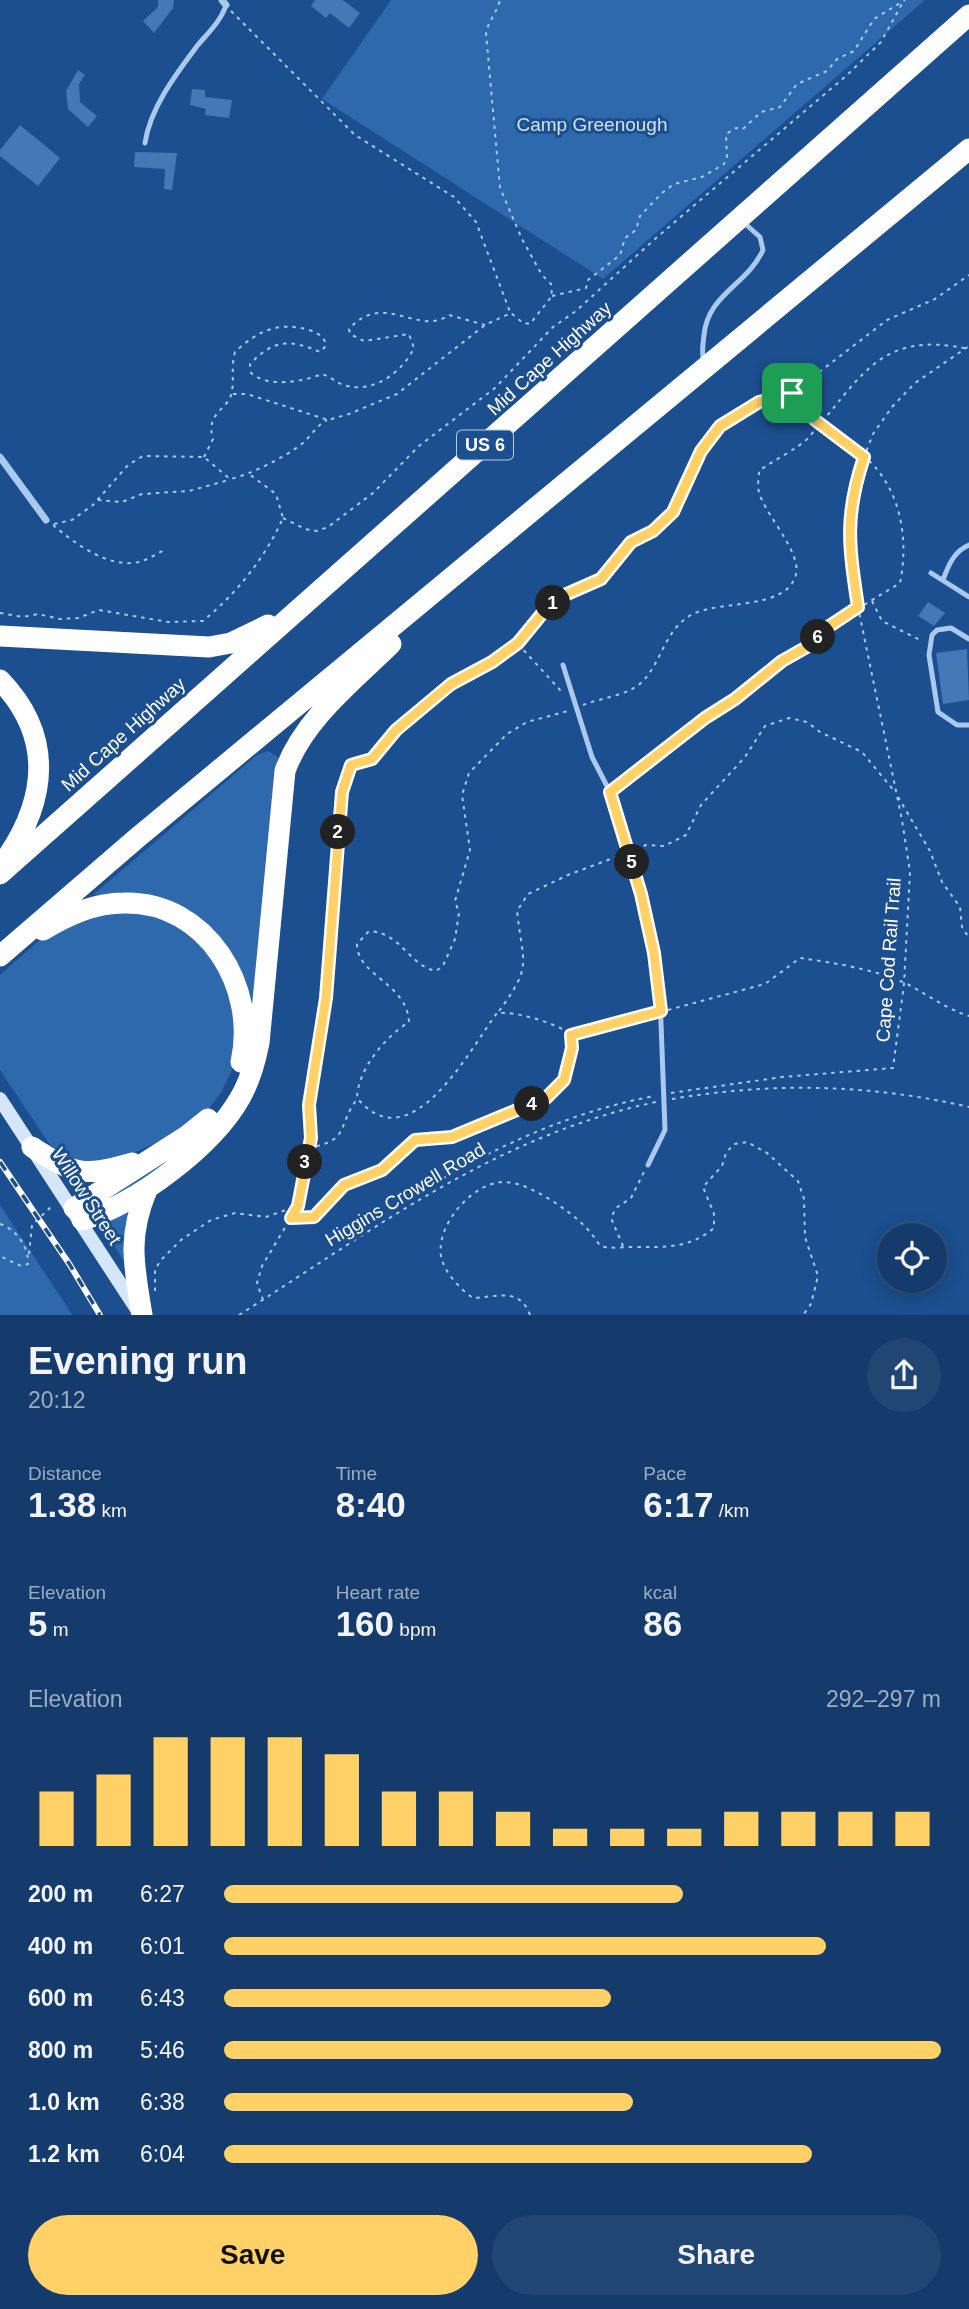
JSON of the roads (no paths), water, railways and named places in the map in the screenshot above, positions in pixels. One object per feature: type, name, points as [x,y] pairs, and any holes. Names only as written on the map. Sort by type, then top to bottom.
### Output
[{"type":"highway","name":"Mid Cape Highway","points":[[0,874],[969,15]]},
{"type":"highway","points":[[2,954],[508,530],[969,149]]},
{"type":"highway","points":[[73,1208],[118,1208],[148,1188],[222,1123],[240,1098],[253,1071],[261,1029],[282,785],[296,746],[313,722],[363,671],[508,530]]},
{"type":"highway","points":[[0,636],[209,647],[242,638],[303,604]]},
{"type":"highway","points":[[0,680],[17,699],[29,723],[37,749],[39,776],[36,802],[27,824],[0,867]]},
{"type":"highway","points":[[2,954],[73,914],[100,905],[126,903],[152,906],[179,917],[202,933],[221,953],[235,979],[243,1006],[245,1034],[241,1064],[230,1091],[206,1121],[73,1208]]},
{"type":"highway","points":[[32,1147],[64,1167],[84,1172],[106,1170],[154,1157]]},
{"type":"highway","points":[[141,1315],[133,1264],[133,1232],[148,1188]]},
{"type":"main road","name":"Willow Street","points":[[0,1099],[141,1315]]},
{"type":"street","points":[[0,457],[49,522]]},
{"type":"lane","points":[[145,143],[153,112],[223,15],[224,3]]},
{"type":"lane","points":[[707,368],[701,353],[708,313],[758,260],[762,250],[760,237],[740,220]]},
{"type":"lane","points":[[943,580],[949,563],[959,551],[969,545]]},
{"type":"lane","points":[[931,573],[969,597]]},
{"type":"lane","points":[[969,639],[951,628],[944,628],[932,635],[929,645],[938,712],[957,725],[969,725]]},
{"type":"lane","points":[[562,665],[592,757],[610,792],[629,853],[654,953],[661,1011],[665,1130],[648,1165]]},
{"type":"railway","points":[[0,1162],[70,1265],[100,1315]]},
{"type":"park label","name":"Camp Greenough","points":[[592,124]]}]
